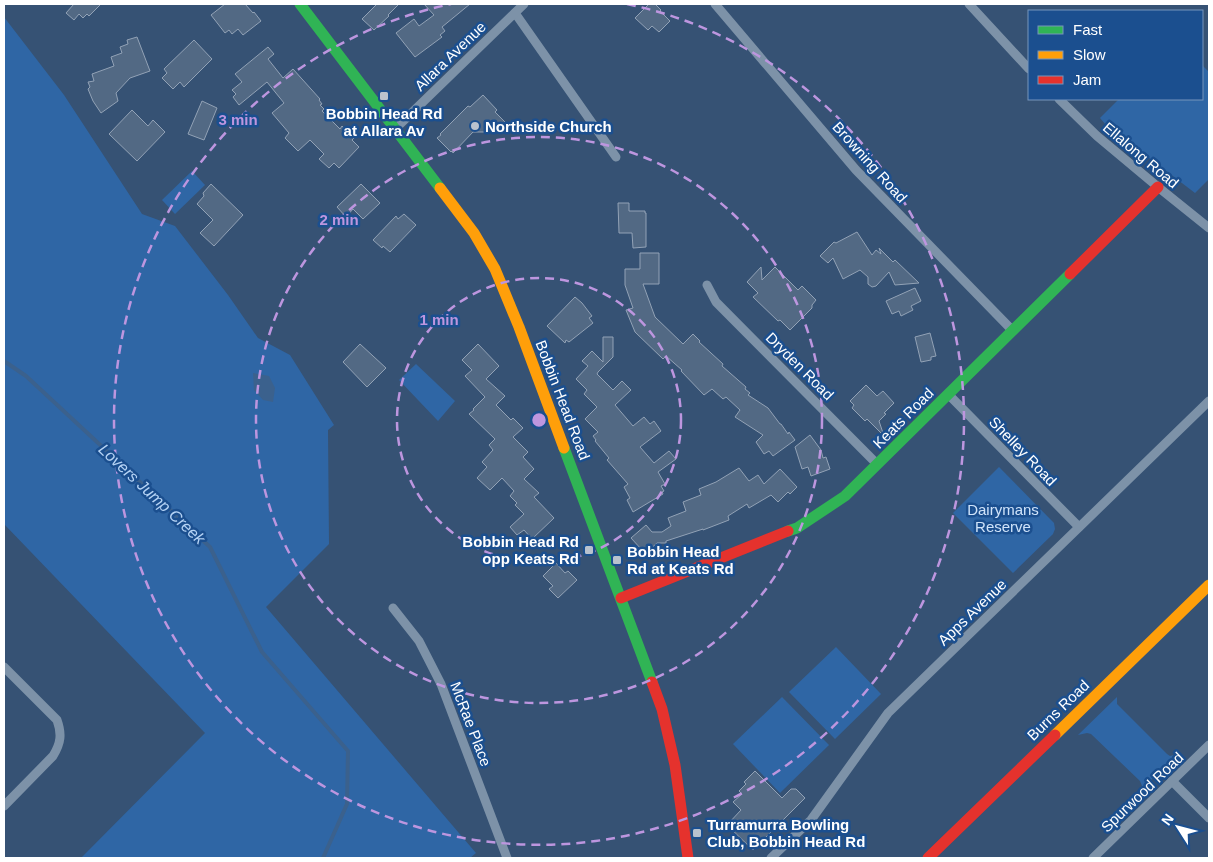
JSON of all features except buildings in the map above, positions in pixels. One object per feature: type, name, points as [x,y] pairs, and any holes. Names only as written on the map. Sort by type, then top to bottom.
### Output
[{"type":"main road","name":"Bobbin Head Road","points":[[300,4],[474,233],[495,269],[543,389],[662,709],[675,765],[688,858]]},
{"type":"main road","name":"Keats Road","points":[[621,598],[798,528],[844,496],[1158,188]]},
{"type":"main road","name":"Burns Road","points":[[928,858],[1209,585]]},
{"type":"street","name":"Allara Avenue","points":[[395,129],[524,4]]},
{"type":"street","name":"Browning Road","points":[[715,4],[856,170],[1013,331]]},
{"type":"street","points":[[969,4],[1028,68]]},
{"type":"street","points":[[515,13],[616,157]]},
{"type":"street","name":"Ellalong Road","points":[[1060,100],[1097,136],[1209,228]]},
{"type":"street","name":"Dryden Road","points":[[707,285],[716,302],[878,464]]},
{"type":"street","name":"Shelley Road","points":[[948,394],[1079,527]]},
{"type":"street","name":"Apps Avenue","points":[[771,858],[811,820],[888,713],[1209,401]]},
{"type":"street","name":"McRae Place","points":[[393,608],[419,641],[441,684],[507,858]]},
{"type":"street","points":[[4,667],[57,720],[61,737],[59,747],[53,756],[4,806]]},
{"type":"street","name":"Spurwood Road","points":[[1094,858],[1209,744]]},
{"type":"street","points":[[1172,781],[1209,818]]},
{"type":"green space","points":[[4,17],[64,95],[142,214],[175,226],[258,338],[290,355],[334,425],[328,430],[329,544],[266,607],[476,853],[470,858],[81,858],[205,733],[4,524]]},
{"type":"green space","points":[[1203,66],[1209,72],[1209,179],[1195,193],[1106,125],[1100,118],[1118,100],[1203,100]]},
{"type":"green space","points":[[192,171],[205,185],[175,214],[162,200]]},
{"type":"green space","points":[[416,364],[455,401],[438,421],[399,380]]},
{"type":"green space","name":"Dairymans Reserve","points":[[999,467],[1054,523],[1055,529],[1053,534],[1013,573],[953,513]]},
{"type":"green space","points":[[836,647],[881,694],[835,739],[789,692]]},
{"type":"green space","points":[[782,697],[829,745],[780,793],[733,744]]},
{"type":"green space","points":[[1117,697],[1117,704],[1167,754],[1170,756],[1174,755],[1142,790],[1140,781],[1091,734],[1078,735]]},
{"type":"shaded area","points":[[253,373],[269,376],[275,388],[273,402],[263,400],[254,390]]},
{"type":"waterway","name":"Lovers Jump Creek","points":[[4,361],[26,376],[210,547],[262,652],[348,751],[347,804],[323,858]]},
{"type":"traffic: fast","points":[[300,4],[440,188]]},
{"type":"traffic: fast","points":[[788,531],[797,528],[845,496],[1070,274]]},
{"type":"traffic: fast","points":[[564,448],[652,682]]},
{"type":"traffic: slow","points":[[440,188],[474,233],[495,269],[519,327],[564,448]]},
{"type":"traffic: slow","points":[[1055,735],[1209,585]]},
{"type":"traffic: jam","points":[[1070,274],[1158,187]]},
{"type":"traffic: jam","points":[[621,598],[788,531]]},
{"type":"traffic: jam","points":[[652,682],[662,709],[675,765],[688,858]]},
{"type":"traffic: jam","points":[[928,858],[1055,735]]},
{"type":"place","name":"Bobbin Head Rd at Allara Av","points":[[384,96]]},
{"type":"place","name":"Northside Church","points":[[475,126]]},
{"type":"place","name":"Bobbin Head Rd opp Keats Rd","points":[[589,550]]},
{"type":"place","name":"Bobbin Head Rd at Keats Rd","points":[[617,560]]},
{"type":"place","name":"Turramurra Bowling Club, Bobbin Head Rd","points":[[697,833]]}]
